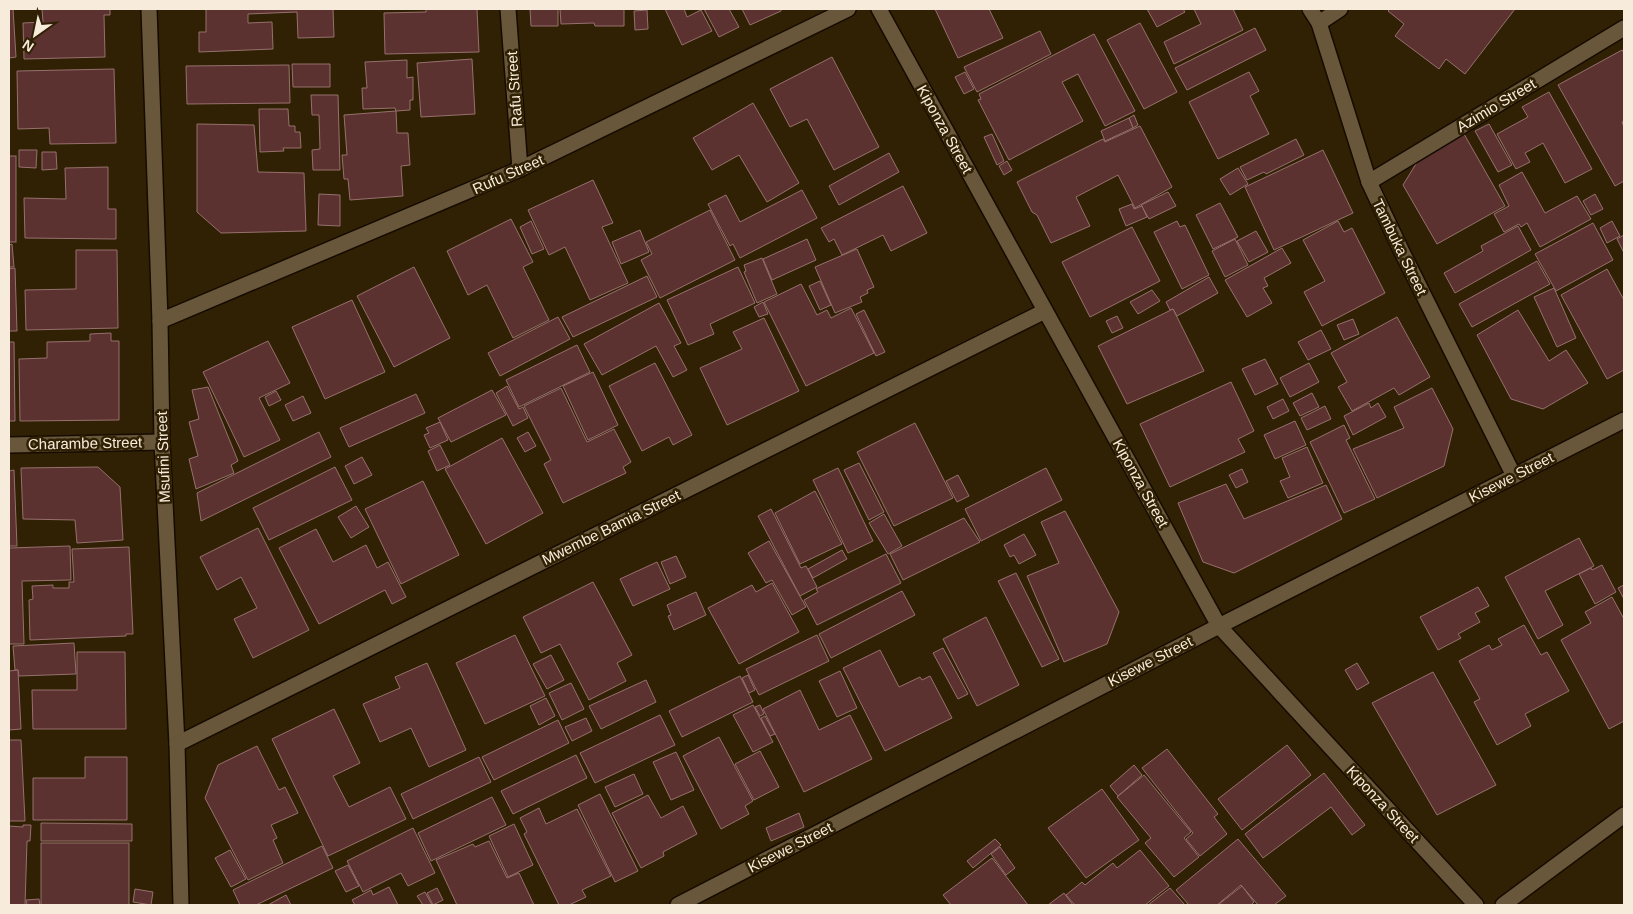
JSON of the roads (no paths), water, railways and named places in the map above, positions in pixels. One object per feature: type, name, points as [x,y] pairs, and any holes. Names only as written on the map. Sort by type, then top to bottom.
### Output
[{"type":"street","name":"Msufini Street","points":[[148,9],[160,321],[162,442],[177,744],[181,905]]},
{"type":"street","name":"Rafu Street","points":[[508,9],[520,169]]},
{"type":"street","name":"Rufu Street","points":[[160,321],[520,169],[848,9]]},
{"type":"street","name":"Kiponza Street","points":[[878,9],[1219,626],[1476,905]]},
{"type":"street","name":"Tambuka Street","points":[[1310,9],[1319,23],[1369,182],[1514,476]]},
{"type":"street","points":[[1319,23],[1340,9]]},
{"type":"street","name":"Azimio Street","points":[[1369,182],[1624,28]]},
{"type":"street","name":"Mwembe Bamia Street","points":[[177,744],[1046,311]]},
{"type":"street","name":"Kisewe Street","points":[[678,905],[1624,420]]},
{"type":"street","name":"Charambe Street","points":[[9,444],[162,442]]},
{"type":"street","points":[[1503,905],[1624,815]]}]
